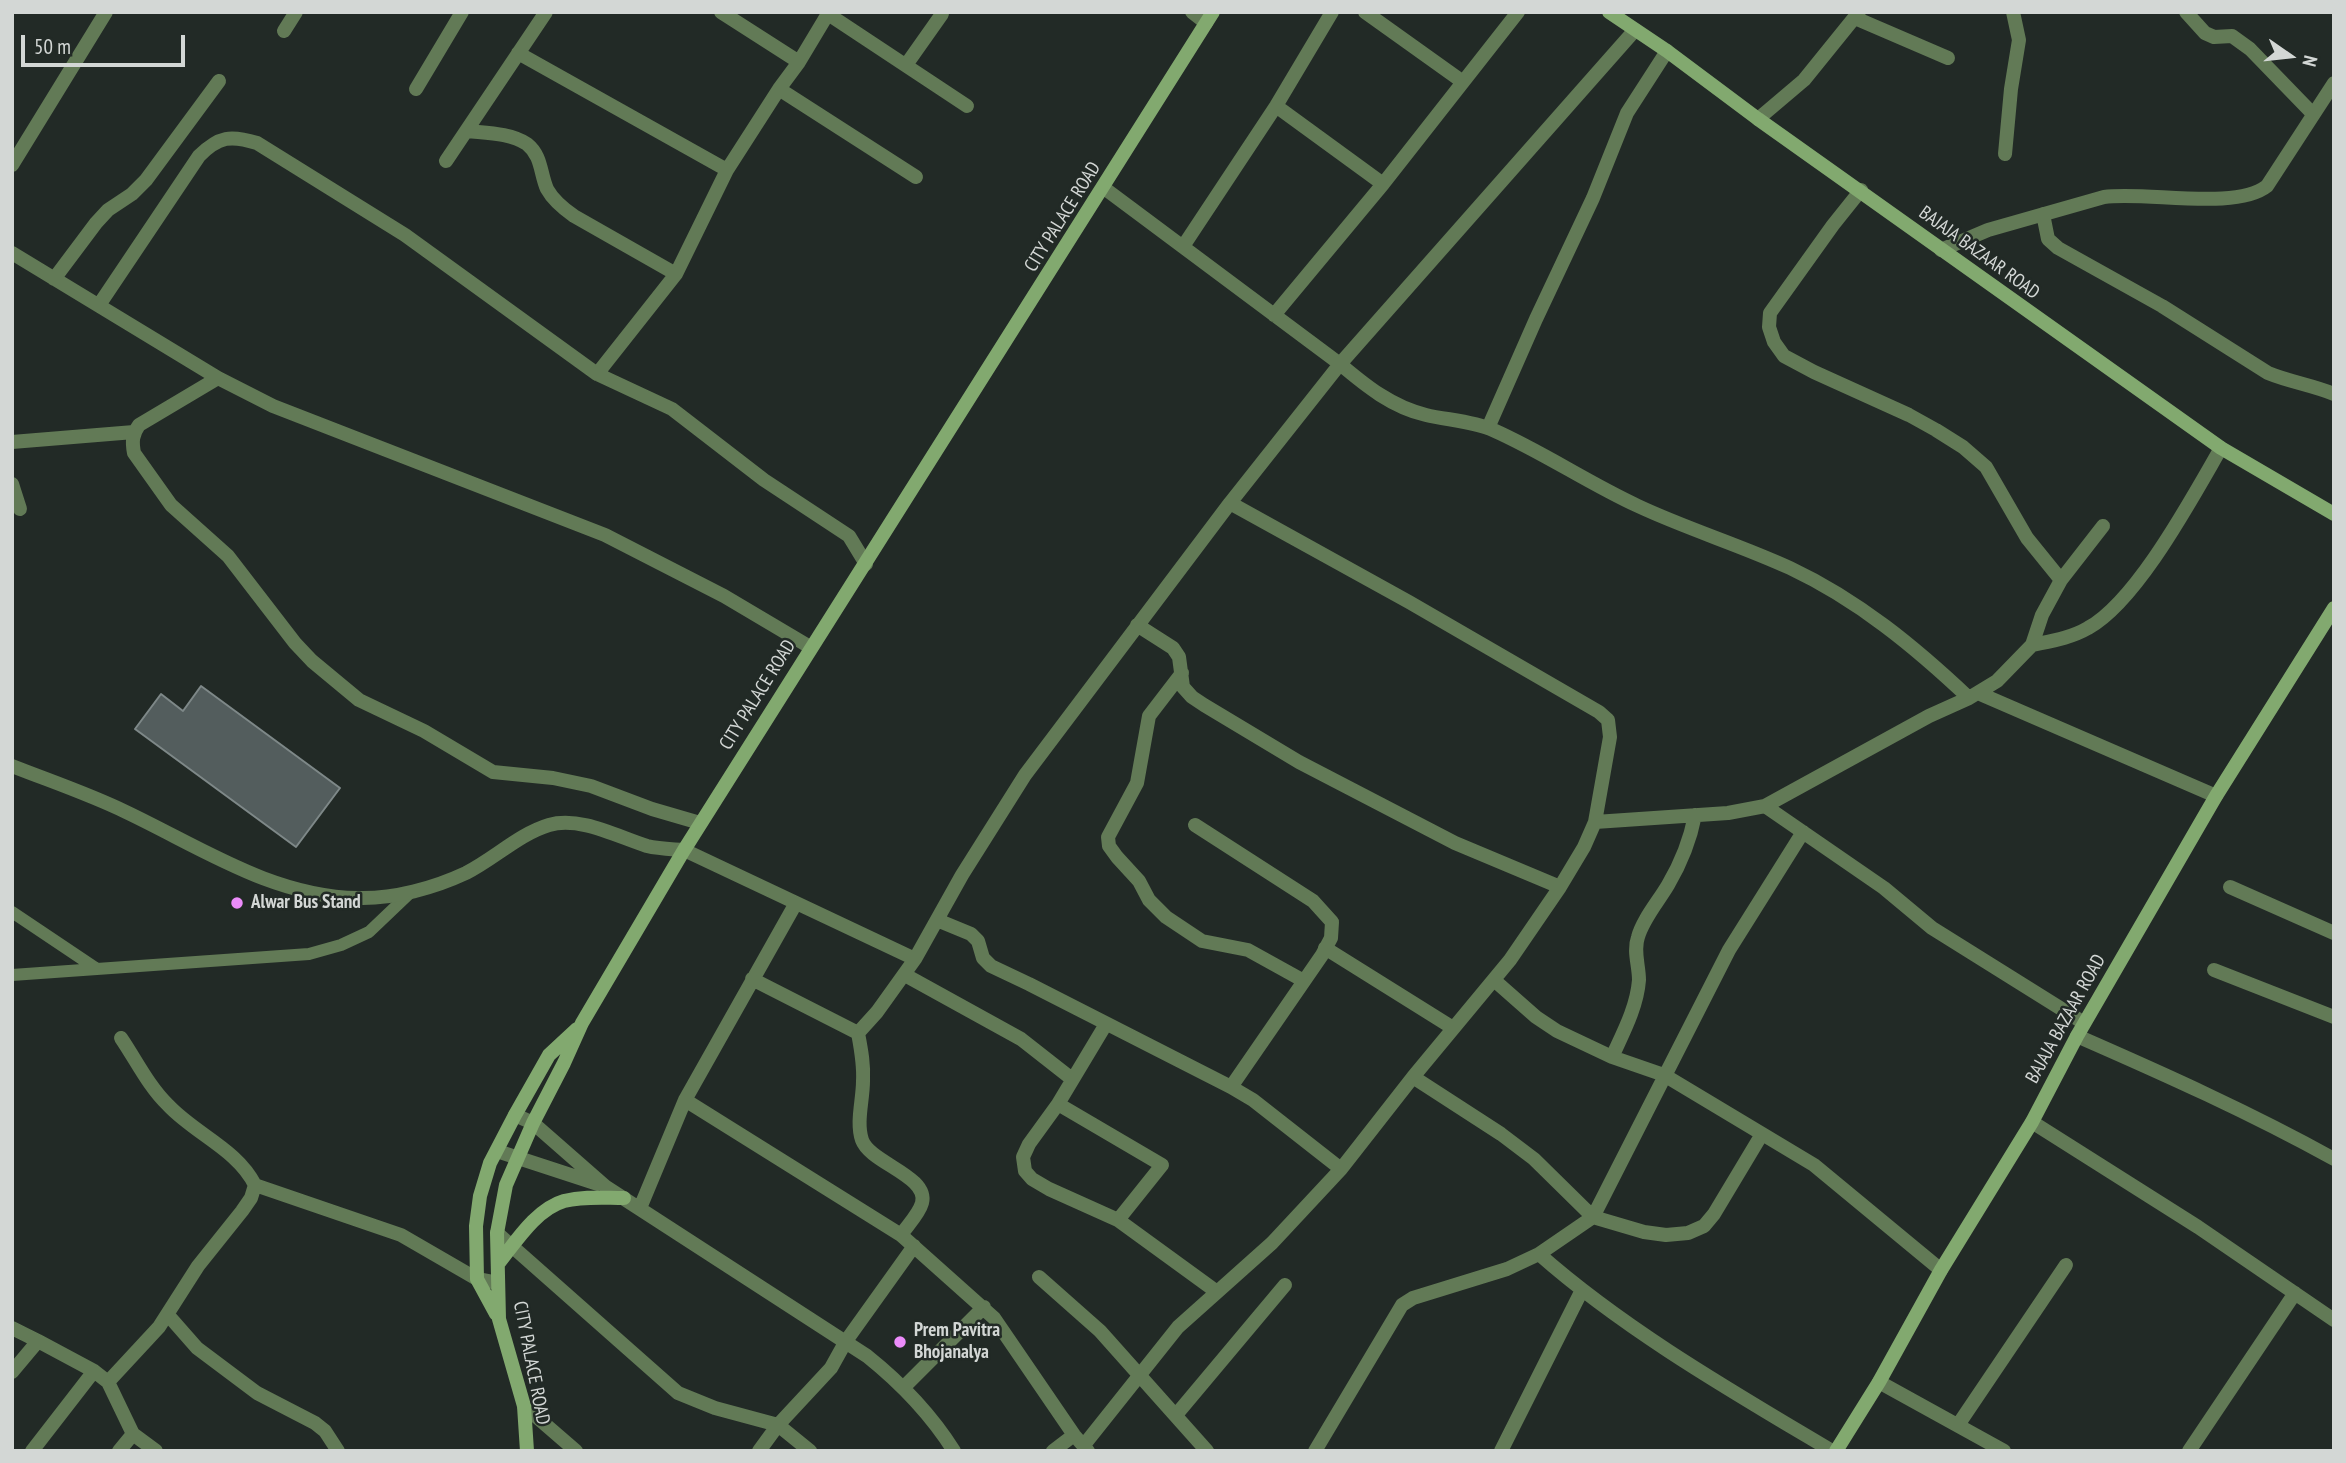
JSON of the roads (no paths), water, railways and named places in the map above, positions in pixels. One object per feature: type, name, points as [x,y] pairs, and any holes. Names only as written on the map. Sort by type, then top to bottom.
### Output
[{"type":"street","points":[[12,164],[106,12]]},
{"type":"street","points":[[284,32],[296,12]]},
{"type":"street","points":[[416,89],[462,12]]},
{"type":"street","points":[[446,161],[546,12]]},
{"type":"street","points":[[721,12],[799,62]]},
{"type":"street","points":[[1192,12],[1210,18]]},
{"type":"street","points":[[1184,245],[1276,106],[1332,12]]},
{"type":"street","points":[[1365,12],[1463,82]]},
{"type":"street","points":[[1274,315],[1383,184],[1518,12]]},
{"type":"street","name":"BAJAJA BAZAAR ROAD","points":[[1609,12],[2221,448],[2334,514]]},
{"type":"street","points":[[2005,154],[2019,40],[2013,12]]},
{"type":"street","points":[[2186,12],[2205,33],[2214,37],[2232,36],[2250,49],[2312,113]]},
{"type":"street","points":[[597,374],[676,274],[727,170],[829,13],[967,106]]},
{"type":"street","points":[[906,65],[941,13],[955,23]]},
{"type":"street","points":[[1758,119],[1804,80],[1857,15],[1948,58]]},
{"type":"street","name":"CITY PALACE ROAD","points":[[527,1451],[524,1406],[499,1319],[497,1233],[506,1185],[533,1123],[582,1023],[684,850],[1210,18]]},
{"type":"street","points":[[901,1235],[922,1204],[922,1191],[916,1183],[863,1143],[859,1128],[863,1062],[858,1033],[905,975],[1025,775],[1230,503],[1340,364],[1635,30]]},
{"type":"street","points":[[1488,428],[1593,198],[1627,113],[1667,51]]},
{"type":"street","points":[[518,53],[727,170]]},
{"type":"street","points":[[54,279],[108,210],[132,194],[146,180],[219,81]]},
{"type":"street","points":[[1941,250],[1988,230],[2089,200],[2120,194],[2203,198],[2258,194],[2267,186],[2334,83]]},
{"type":"street","points":[[779,89],[916,177]]},
{"type":"street","points":[[1276,106],[1383,184]]},
{"type":"street","points":[[468,131],[509,136],[527,145],[540,160],[547,188],[560,206],[676,274]]},
{"type":"street","points":[[99,305],[199,156],[209,146],[224,138],[239,137],[257,143],[394,228],[597,374],[672,408],[764,480],[849,536],[866,564]]},
{"type":"street","points":[[1104,188],[1184,245],[1359,380],[1402,408],[1488,428],[1522,443],[1638,506],[1782,564],[1810,578],[1885,625],[1974,696],[2216,796]]},
{"type":"street","points":[[1861,190],[1770,313],[1769,327],[1774,342],[1784,356],[1909,415],[1963,447],[1986,467],[2027,538],[2061,580]]},
{"type":"street","points":[[2043,214],[2048,239],[2058,248],[2162,306],[2268,373],[2334,394]]},
{"type":"street","points":[[12,253],[218,377],[285,411],[605,535],[724,596],[810,647]]},
{"type":"street","points":[[218,377],[139,425],[134,432],[134,453],[171,505],[228,556],[312,661],[359,700],[424,731],[493,772],[553,778],[591,786],[652,810],[700,824]]},
{"type":"street","points":[[12,442],[134,432]]},
{"type":"street","points":[[2032,645],[2072,636],[2109,615],[2179,520],[2221,448]]},
{"type":"street","points":[[12,484],[20,509]]},
{"type":"street","points":[[1053,1451],[1082,1444],[1178,1326],[1272,1243],[1341,1169],[1494,980],[1560,887],[1584,848],[1595,822],[1611,737],[1608,720],[1599,712],[1450,625],[1230,503]]},
{"type":"street","points":[[1595,822],[1749,811],[1765,806],[1906,728],[1974,696],[1997,681],[2032,645],[2042,615],[2061,580],[2103,526]]},
{"type":"street","name":"BAJAJA BAZAAR ROAD","points":[[1834,1451],[1879,1382],[1941,1270],[2032,1122],[2081,1029],[2216,796],[2334,608]]},
{"type":"street","points":[[1136,625],[1173,648],[1179,657],[1183,687],[1192,697],[1255,737],[1455,844],[1560,887]]},
{"type":"street","points":[[1182,673],[1149,716],[1137,783],[1108,837],[1109,846],[1139,881],[1149,900],[1166,917],[1202,941],[1248,950],[1304,981]]},
{"type":"street","points":[[12,766],[124,811],[278,885],[310,892],[359,898],[411,892],[466,873],[533,832],[563,823],[649,846],[684,850],[915,959]]},
{"type":"street","points":[[1765,806],[1884,888],[1931,928],[2081,1029],[2334,1159]]},
{"type":"street","points":[[1612,1056],[1631,1014],[1639,980],[1637,939],[1686,849],[1695,815]]},
{"type":"street","points":[[1195,825],[1295,889],[1322,910],[1332,922],[1331,938],[1325,948],[1231,1087]]},
{"type":"street","points":[[1315,1451],[1402,1305],[1427,1293],[1489,1276],[1539,1254],[1593,1217],[1729,950],[1803,832]]},
{"type":"street","points":[[2230,887],[2334,933]]},
{"type":"street","points":[[640,1208],[685,1100],[796,903]]},
{"type":"street","points":[[937,920],[971,934],[978,941],[983,958],[991,966],[1253,1100],[1341,1169]]},
{"type":"street","points":[[1325,948],[1453,1028]]},
{"type":"street","points":[[2214,970],[2334,1017]]},
{"type":"street","points":[[905,975],[1021,1039],[1072,1079]]},
{"type":"street","points":[[752,979],[858,1033]]},
{"type":"street","points":[[1494,980],[1536,1017],[1557,1031],[1664,1076],[1814,1165],[1941,1270]]},
{"type":"street","points":[[499,1319],[477,1279],[476,1226],[480,1196],[490,1163],[550,1055],[582,1023]]},
{"type":"street","points":[[1106,1024],[1058,1104],[1030,1144],[1023,1157],[1025,1171],[1032,1179],[1049,1189],[1118,1220],[1217,1292]]},
{"type":"street","points":[[108,1382],[168,1315],[198,1266],[251,1198],[255,1185],[248,1170],[234,1157],[165,1103],[121,1038]]},
{"type":"street","points":[[1413,1077],[1490,1126],[1534,1158],[1593,1217],[1635,1230],[1666,1234],[1688,1233],[1704,1226],[1762,1134]]},
{"type":"street","points":[[685,1100],[901,1235],[914,1246],[994,1318],[1082,1444]]},
{"type":"street","points":[[1058,1104],[1162,1165],[1118,1220]]},
{"type":"street","points":[[515,1115],[533,1123],[606,1187],[846,1341],[904,1387],[926,1410],[954,1451]]},
{"type":"street","points":[[2032,1122],[2198,1227],[2334,1320]]},
{"type":"street","points":[[497,1151],[606,1187]]},
{"type":"street","points":[[255,1185],[401,1235],[477,1279],[498,1283]]},
{"type":"street","points":[[498,1264],[541,1215],[561,1202],[584,1198],[624,1198]]},
{"type":"street","points":[[497,1233],[678,1393],[715,1408],[778,1424],[810,1451]]},
{"type":"street","points":[[759,1451],[778,1424],[831,1368],[846,1341],[914,1246]]},
{"type":"street","points":[[1539,1254],[1581,1292],[1738,1395],[1834,1451]]},
{"type":"street","points":[[1958,1425],[2066,1265]]},
{"type":"street","points":[[1039,1277],[1100,1331],[1140,1372],[1207,1451]]},
{"type":"street","points":[[1176,1415],[1285,1285]]},
{"type":"street","points":[[1501,1451],[1581,1292]]},
{"type":"street","points":[[2189,1451],[2295,1293]]},
{"type":"street","points":[[904,1387],[984,1307]]},
{"type":"street","points":[[168,1315],[197,1348],[257,1393],[315,1423],[325,1431],[338,1451]]},
{"type":"street","points":[[12,1328],[94,1371],[108,1382],[133,1433],[156,1451]]},
{"type":"street","points":[[12,1372],[38,1341]]},
{"type":"street","points":[[32,1451],[94,1371]]},
{"type":"street","points":[[1879,1382],[2004,1451]]},
{"type":"street","points":[[524,1406],[576,1451]]},
{"type":"street","points":[[119,1451],[133,1433]]},
{"type":"lane","points":[[12,975],[309,954],[341,946],[369,933],[411,892]]},
{"type":"lane","points":[[12,912],[97,969]]},
{"type":"place","name":"Alwar Bus Stand","points":[[237,903]]},
{"type":"place","name":"Prem Pavitra Bhojanalya","points":[[900,1342]]}]
